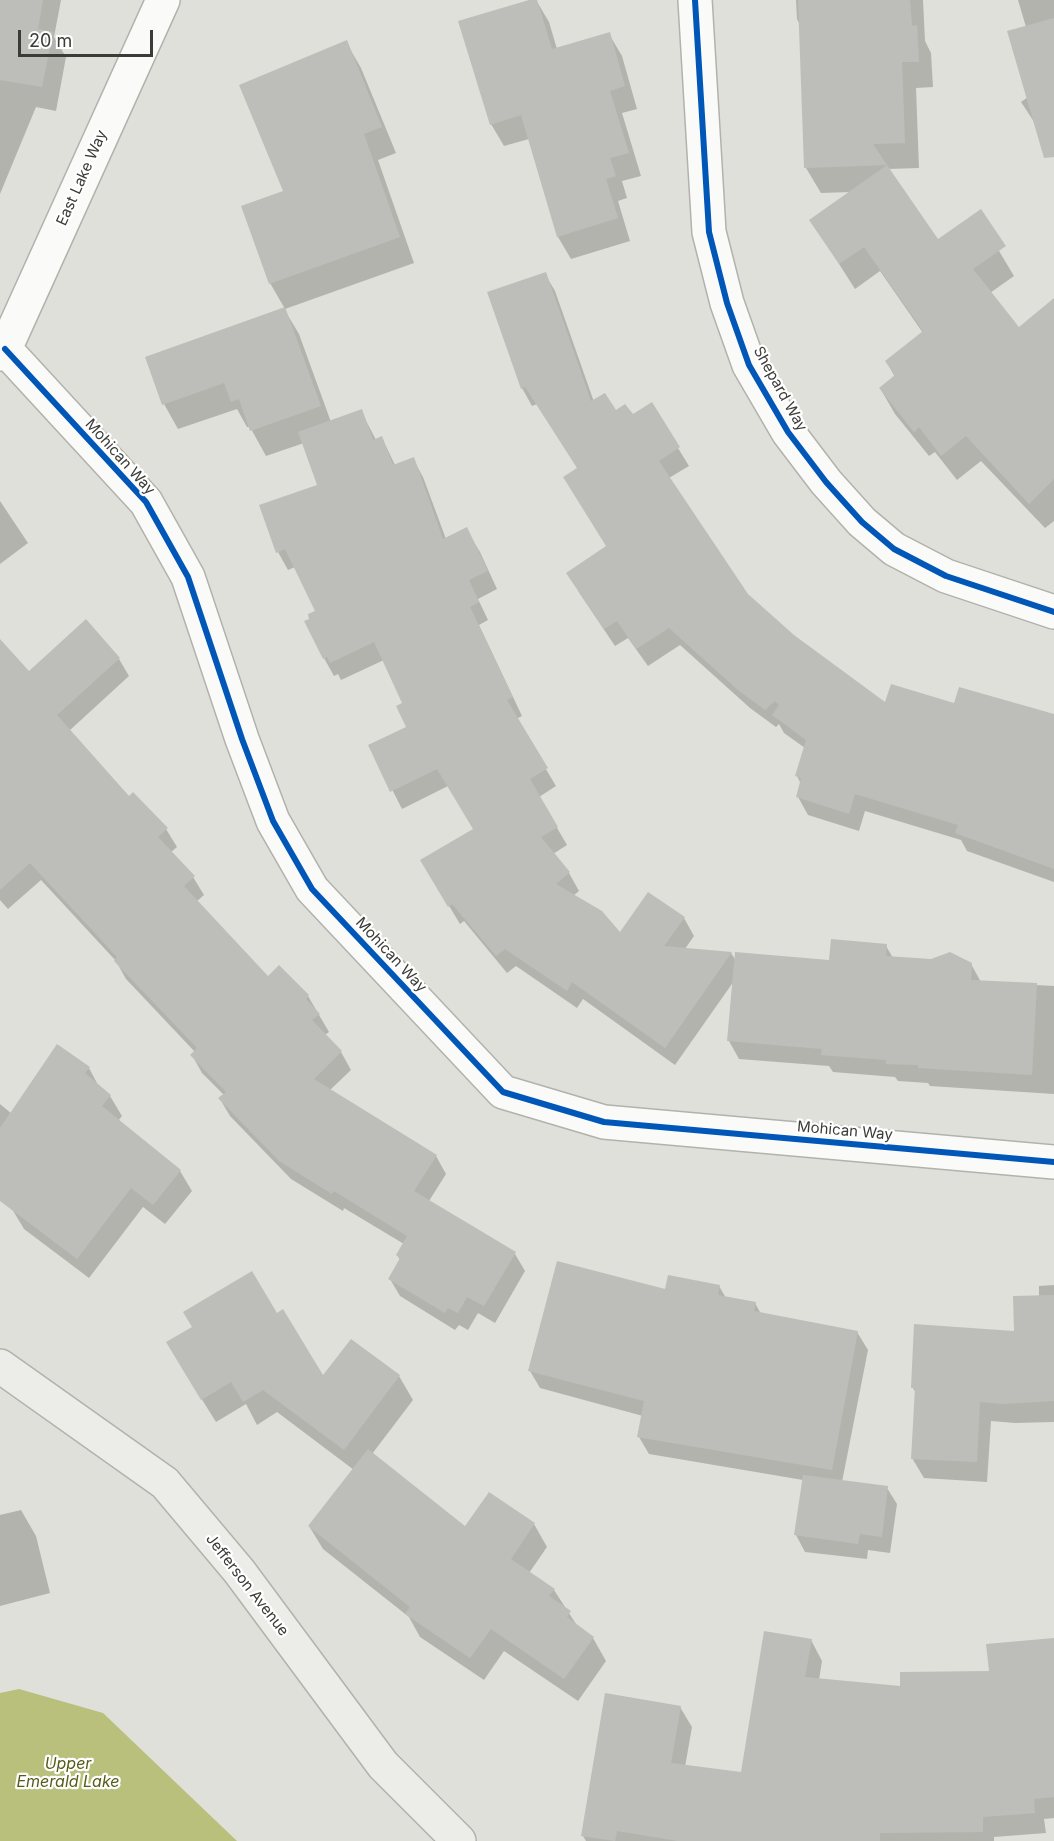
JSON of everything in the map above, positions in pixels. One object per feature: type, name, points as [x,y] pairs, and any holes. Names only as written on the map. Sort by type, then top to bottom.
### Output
[{"type":"street","name":"East Lake Way","points":[[2,351],[163,0]]},
{"type":"street","name":"Shepard Way","points":[[695,0],[709,232],[727,303],[749,365],[788,432],[826,482],[862,522],[894,549],[946,576],[1054,612]]},
{"type":"street","name":"Mohican Way","points":[[2,351],[146,502],[188,577],[242,739],[273,821],[312,889],[503,1092],[604,1122],[1054,1162]]},
{"type":"street","name":"Jefferson Avenue","points":[[0,1366],[165,1484],[239,1571],[383,1765],[459,1841]]},
{"type":"water","name":"Upper Emerald Lake","points":[[19,1689],[103,1713],[237,1841],[0,1841],[0,1693]]},
{"type":"building","points":[[0,0],[43,0],[38,29],[53,32],[42,87],[0,80]]},
{"type":"building","points":[[529,0],[537,0],[552,49],[610,32],[625,86],[610,91],[629,153],[610,158],[616,176],[606,179],[618,218],[557,237],[521,115],[490,125],[458,21]]},
{"type":"building","points":[[798,0],[910,0],[912,26],[917,25],[919,62],[902,62],[905,143],[873,144],[887,165],[804,168]]},
{"type":"building","points":[[1054,18],[1054,157],[1044,158],[1007,31]]},
{"type":"building","points":[[347,40],[382,127],[364,134],[400,237],[269,284],[241,206],[283,191],[239,85]]},
{"type":"building","points":[[887,165],[938,239],[981,209],[1006,246],[973,269],[1019,327],[1054,298],[1054,479],[1029,504],[966,436],[941,456],[919,427],[914,432],[879,388],[895,375],[885,361],[923,331],[864,247],[839,264],[809,220]]},
{"type":"building","points":[[546,272],[591,401],[605,393],[616,410],[625,404],[633,414],[652,402],[680,447],[659,461],[748,594],[794,635],[885,702],[891,684],[954,703],[959,687],[1054,714],[1054,869],[955,833],[958,825],[855,794],[849,814],[796,797],[801,778],[795,776],[806,740],[772,715],[779,705],[775,701],[765,710],[738,690],[669,628],[636,649],[617,621],[604,629],[566,573],[606,546],[563,477],[577,468],[525,387],[521,389],[487,292]]},
{"type":"building","points":[[285,307],[321,406],[250,431],[239,399],[231,402],[224,383],[162,405],[145,357]]},
{"type":"building","points":[[362,409],[373,440],[382,436],[393,465],[414,457],[443,539],[467,527],[488,571],[469,580],[479,602],[470,607],[513,697],[507,700],[548,768],[530,779],[558,827],[541,837],[570,872],[556,884],[602,911],[620,932],[648,892],[685,917],[664,946],[732,952],[665,1048],[572,982],[567,991],[505,949],[496,956],[452,904],[448,907],[420,860],[473,829],[437,769],[390,792],[368,745],[406,727],[396,706],[402,703],[374,642],[330,663],[327,657],[323,659],[304,621],[309,619],[308,614],[315,611],[285,549],[276,553],[259,505],[317,485],[298,432]]},
{"type":"building","points":[[86,619],[120,658],[57,715],[129,796],[133,792],[168,828],[158,837],[195,876],[184,886],[268,976],[279,965],[309,995],[306,999],[320,1014],[312,1020],[342,1051],[314,1079],[437,1155],[414,1191],[516,1252],[484,1306],[467,1297],[458,1313],[448,1308],[445,1313],[388,1279],[400,1258],[396,1255],[407,1236],[334,1191],[332,1194],[279,1161],[218,1098],[226,1092],[190,1055],[197,1048],[114,961],[117,957],[30,863],[0,890],[0,639],[29,671]]},
{"type":"building","points":[[831,939],[887,944],[886,956],[931,959],[950,952],[972,963],[971,980],[1037,983],[1032,1075],[918,1068],[918,1065],[886,1064],[886,1060],[821,1055],[822,1049],[727,1041],[735,952],[829,960]]},
{"type":"building","points":[[57,1044],[90,1067],[85,1073],[111,1095],[102,1106],[181,1170],[153,1205],[131,1188],[77,1259],[0,1201],[0,1128]]},
{"type":"building","points":[[557,1261],[665,1289],[668,1275],[720,1285],[718,1295],[756,1302],[754,1311],[858,1331],[832,1470],[637,1437],[644,1401],[528,1371]]},
{"type":"building","points":[[252,1271],[277,1313],[283,1309],[323,1375],[351,1339],[400,1375],[344,1450],[263,1390],[243,1402],[231,1382],[201,1400],[166,1342],[192,1327],[183,1312]]},
{"type":"building","points":[[1054,1295],[1054,1401],[1002,1404],[980,1402],[977,1462],[911,1459],[915,1388],[911,1388],[914,1324],[1014,1331],[1013,1296]]},
{"type":"building","points":[[368,1449],[465,1526],[489,1492],[535,1523],[511,1559],[555,1589],[549,1596],[571,1611],[567,1617],[594,1637],[564,1679],[491,1629],[470,1658],[405,1614],[410,1607],[308,1526]]},
{"type":"building","points":[[803,1475],[888,1486],[882,1537],[860,1534],[858,1544],[794,1535]]},
{"type":"building","points":[[764,1631],[812,1639],[805,1677],[900,1686],[900,1672],[989,1671],[986,1644],[1054,1638],[1054,1797],[1034,1799],[1035,1813],[983,1817],[983,1832],[880,1833],[880,1841],[678,1841],[617,1831],[615,1841],[581,1836],[605,1693],[681,1706],[671,1763],[741,1772]]},
{"type":"cycle path","points":[[695,0],[709,232],[727,303],[749,365],[788,432],[826,482],[862,522],[894,549],[946,576],[1054,612]]},
{"type":"cycle path","points":[[5,349],[146,502],[188,577],[242,739],[273,821],[312,889],[503,1092],[604,1122],[1054,1162]]}]
